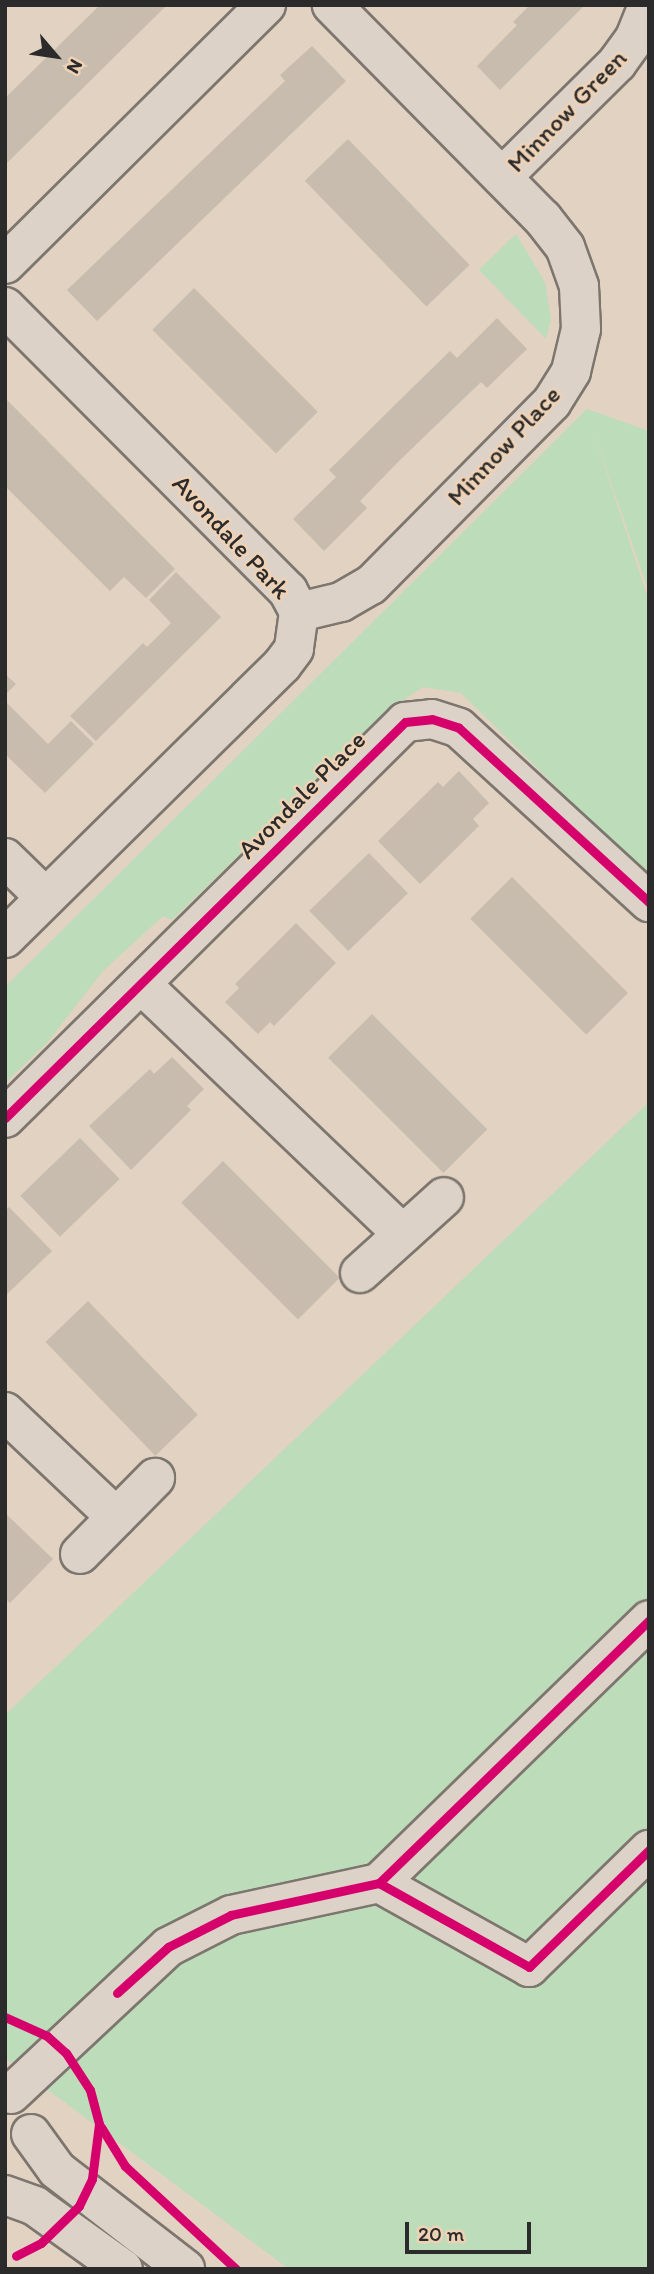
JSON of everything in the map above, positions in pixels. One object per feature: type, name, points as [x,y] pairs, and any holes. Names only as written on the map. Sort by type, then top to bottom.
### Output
[{"type":"street","points":[[5,264],[266,5]]},
{"type":"street","name":"Minnow Place","points":[[299,612],[341,602],[371,585],[552,402],[571,370],[581,329],[579,286],[565,247],[502,177],[332,5]]},
{"type":"street","name":"Minnow Green","points":[[502,177],[617,63],[634,40],[648,5]]},
{"type":"street","name":"Avondale Park","points":[[5,307],[288,592],[299,612],[294,649],[282,665],[5,938]]},
{"type":"street","name":"Avondale Place","points":[[5,1118],[405,722],[432,719],[459,729],[649,902]]},
{"type":"street","points":[[5,858],[46,898]]},
{"type":"street","points":[[141,984],[403,1234]]},
{"type":"street","points":[[360,1273],[444,1197]]},
{"type":"street","points":[[5,1412],[116,1517]]},
{"type":"street","points":[[80,1555],[155,1478]]},
{"type":"street","points":[[185,2269],[57,2170],[31,2134],[27,2115],[8,2092],[168,1947],[231,1915],[379,1883],[649,1620]]},
{"type":"street","points":[[379,1883],[529,1967],[649,1850]]},
{"type":"street","points":[[5,2182],[18,2170],[31,2134]]},
{"type":"street","points":[[5,2195],[35,2206],[123,2269]]},
{"type":"green space","points":[[516,234],[545,282],[551,319],[546,339],[479,270]]},
{"type":"green space","points":[[587,409],[649,431],[649,592],[591,425],[649,601],[649,878],[461,693],[423,687],[391,708],[172,920],[163,916],[103,971],[47,1043],[5,1083],[5,987]]},
{"type":"green space","points":[[649,1102],[649,2269],[289,2269],[5,2058],[5,1715]]},
{"type":"building","points":[[100,5],[167,5],[5,165],[5,98]]},
{"type":"building","points":[[530,5],[585,5],[500,90],[477,66],[517,25],[513,22]]},
{"type":"building","points":[[312,46],[346,81],[97,321],[67,290],[285,81],[280,75]]},
{"type":"building","points":[[348,139],[470,265],[426,307],[305,181]]},
{"type":"building","points":[[194,288],[318,412],[276,453],[152,330]]},
{"type":"building","points":[[497,318],[527,349],[487,388],[481,382],[399,461],[360,501],[367,508],[324,551],[293,519],[336,477],[329,470],[450,351],[457,358]]},
{"type":"building","points":[[5,398],[175,569],[146,598],[124,577],[110,591],[5,486]]},
{"type":"building","points":[[176,572],[221,617],[96,741],[70,716],[143,643],[147,647],[171,623],[149,600]]},
{"type":"building","points":[[5,674],[16,684],[5,695]]},
{"type":"building","points":[[5,701],[48,744],[71,721],[94,744],[45,793],[5,754]]},
{"type":"building","points":[[459,771],[489,803],[473,819],[479,826],[420,884],[378,841],[438,782],[443,787]]},
{"type":"building","points":[[369,853],[408,893],[348,951],[309,911]]},
{"type":"building","points":[[512,877],[628,993],[586,1035],[470,919]]},
{"type":"building","points":[[296,923],[336,963],[274,1026],[270,1022],[258,1034],[225,1002],[239,988],[235,984]]},
{"type":"building","points":[[372,1014],[487,1129],[443,1173],[328,1058]]},
{"type":"building","points":[[172,1057],[204,1089],[187,1106],[191,1110],[131,1170],[89,1126],[150,1069],[154,1074]]},
{"type":"building","points":[[80,1138],[120,1179],[60,1237],[20,1196]]},
{"type":"building","points":[[223,1161],[340,1278],[298,1319],[181,1203]]},
{"type":"building","points":[[9,1207],[52,1251],[5,1296],[5,1211]]},
{"type":"building","points":[[88,1301],[198,1415],[155,1456],[46,1342]]},
{"type":"building","points":[[5,1513],[53,1559],[10,1603],[5,1598]]},
{"type":"cycle path","points":[[5,1118],[405,722],[432,719],[459,728],[649,902]]},
{"type":"cycle path","points":[[117,1993],[168,1947],[231,1915],[379,1883],[649,1620]]},
{"type":"cycle path","points":[[379,1883],[529,1967],[649,1850]]},
{"type":"cycle path","points":[[5,2017],[47,2036],[66,2053],[90,2090],[99,2124],[92,2179],[79,2206],[41,2243],[16,2256]]},
{"type":"cycle path","points":[[101,2127],[125,2166],[236,2269]]}]
